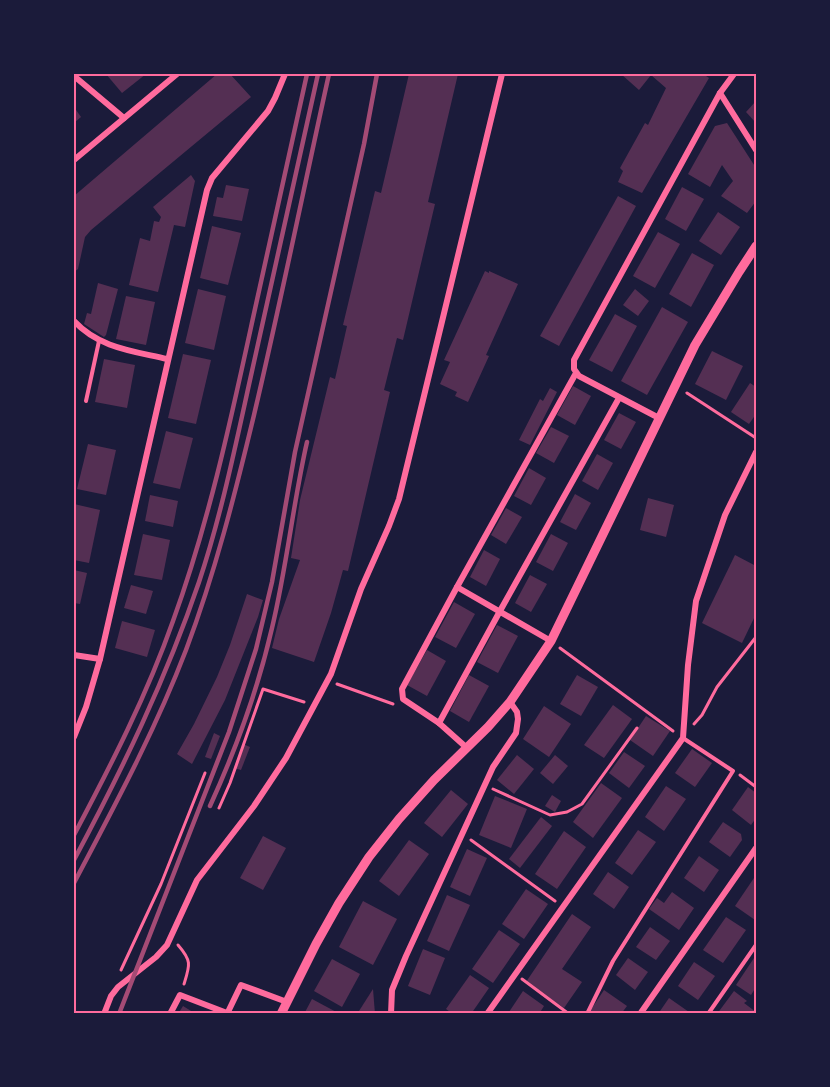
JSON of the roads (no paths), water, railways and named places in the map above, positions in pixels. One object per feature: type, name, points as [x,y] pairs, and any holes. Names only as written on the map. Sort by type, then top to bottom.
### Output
[{"type":"street","points":[[74,160],[177,74]]},
{"type":"street","points":[[74,737],[86,707],[100,659],[209,184],[268,111],[285,74]]},
{"type":"street","points":[[104,1014],[114,991],[156,957],[167,945],[197,880],[286,758],[337,658],[361,588],[390,525],[399,499],[502,74]]},
{"type":"street","points":[[659,418],[579,376],[576,373],[574,360],[720,93],[734,74]]},
{"type":"street","points":[[74,76],[124,118]]},
{"type":"street","points":[[720,93],[756,150]]},
{"type":"street","points":[[282,1014],[327,924],[369,857],[413,804],[510,702],[551,641],[695,345],[756,246]]},
{"type":"street","points":[[74,321],[90,336],[108,345],[168,359]]},
{"type":"street","points":[[467,748],[439,723],[403,699],[402,689],[576,373]]},
{"type":"street","points":[[439,723],[619,398]]},
{"type":"street","points":[[487,1014],[683,738],[688,665],[696,601],[725,515],[756,452]]},
{"type":"street","points":[[457,587],[551,641]]},
{"type":"street","points":[[74,656],[100,659]]},
{"type":"street","points":[[391,1014],[392,990],[406,956],[493,768],[518,727],[517,712],[510,702]]},
{"type":"street","points":[[640,1014],[756,848]]},
{"type":"street","points":[[170,1014],[180,995],[227,1013],[241,985],[287,1002]]},
{"type":"lane","points":[[86,401],[99,341]]},
{"type":"lane","points":[[587,1014],[613,961],[733,771],[683,738]]},
{"type":"lane","points":[[708,1014],[756,945]]},
{"type":"railway","points":[[74,835],[115,756],[152,676],[198,546],[228,432],[307,74]]},
{"type":"railway","points":[[74,860],[158,689],[207,557],[233,456],[318,74]]},
{"type":"railway","points":[[74,883],[161,710],[186,650],[206,592],[232,504],[254,415],[329,74]]},
{"type":"railway","points":[[119,1014],[229,732],[256,649],[272,582],[295,452],[364,144],[377,74]]},
{"type":"railway","points":[[210,806],[229,763],[260,674],[282,581],[307,442]]}]
